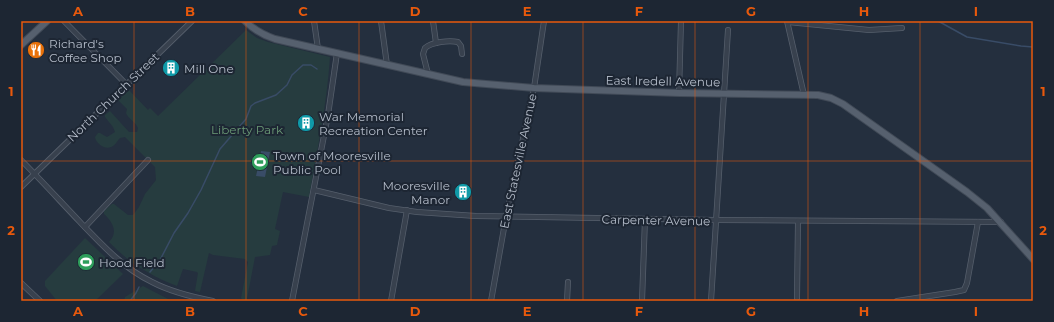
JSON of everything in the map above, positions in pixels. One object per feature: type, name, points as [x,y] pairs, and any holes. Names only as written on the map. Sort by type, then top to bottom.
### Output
[{"type":"main road","points":[[21,45],[47,21]]},
{"type":"main road","name":"East Iredell Avenue","points":[[245,21],[264,35],[275,39],[462,82],[534,88],[818,95],[831,98],[843,104],[967,192],[987,208],[1001,222],[1033,259]]},
{"type":"street","points":[[64,21],[127,84]]},
{"type":"street","name":"North Church Street","points":[[21,187],[192,21]]},
{"type":"street","points":[[314,21],[318,49]]},
{"type":"street","points":[[381,21],[387,65]]},
{"type":"street","points":[[433,21],[436,44]]},
{"type":"street","name":"East Statesville Avenue","points":[[491,301],[506,217],[534,88],[544,21]]},
{"type":"street","points":[[679,92],[681,21]]},
{"type":"street","points":[[804,95],[787,22],[869,30],[902,28]]},
{"type":"street","points":[[711,301],[728,30]]},
{"type":"street","points":[[428,74],[423,54],[425,48],[429,44],[454,41],[458,42],[461,46],[462,54]]},
{"type":"street","points":[[292,301],[328,115],[337,53]]},
{"type":"street","points":[[21,160],[105,248],[132,271],[168,290],[195,299],[213,301]]},
{"type":"street","points":[[85,227],[148,160]]},
{"type":"street","name":"Carpenter Avenue","points":[[314,190],[389,208],[446,214],[506,217],[645,220],[1001,222]]},
{"type":"street","points":[[391,301],[407,210]]},
{"type":"street","points":[[642,301],[645,220]]},
{"type":"street","points":[[797,298],[798,221]]},
{"type":"street","points":[[897,301],[964,290],[968,283],[978,222]]},
{"type":"street","points":[[568,282],[568,301]]},
{"type":"street","points":[[21,283],[40,301]]},
{"type":"green space","name":"Liberty Park","points":[[246,30],[257,38],[268,42],[330,57],[324,110],[309,197],[283,192],[275,229],[280,231],[277,245],[272,246],[270,255],[255,257],[247,299],[245,300],[241,298],[248,262],[245,259],[213,255],[209,253],[200,292],[195,291],[197,272],[183,269],[177,286],[158,278],[132,263],[109,242],[114,234],[114,231],[112,223],[104,214],[104,211],[114,204],[128,215],[133,215],[139,207],[145,194],[156,180],[155,167],[125,137],[120,138],[113,146],[107,148],[99,144],[95,137],[98,133],[107,137],[115,132],[105,117],[105,115],[110,111],[129,132],[137,132],[137,126],[126,113],[127,109],[118,100],[129,90],[148,110],[150,108],[158,116]]},
{"type":"green space","name":"Hood Field","points":[[85,238],[123,274],[95,301],[57,301],[45,286],[45,281]]},
{"type":"green space","points":[[143,286],[170,301],[124,301],[125,297]]},
{"type":"water","name":"Town of Mooresville Public Pool","points":[[261,151],[270,152],[265,177],[256,176],[258,167],[251,165],[252,157],[260,159]]},
{"type":"waterway","points":[[938,21],[967,37],[1033,47]]},
{"type":"waterway","points":[[150,272],[160,260],[174,233],[188,213],[201,190],[220,149],[246,119],[251,106],[276,95],[287,85],[292,75],[303,65],[311,65],[317,69]]},
{"type":"waterway","points":[[130,301],[139,287]]},
{"type":"place","name":"Richard's Coffee Shop","points":[[36,50]]},
{"type":"place","name":"Mill One","points":[[171,68]]},
{"type":"place","name":"War Memorial Recreation Center","points":[[306,123]]},
{"type":"place","name":"Town of Mooresville Public Pool","points":[[260,162]]},
{"type":"place","name":"Mooresville Manor","points":[[463,192]]},
{"type":"place","name":"Hood Field","points":[[86,262]]}]
